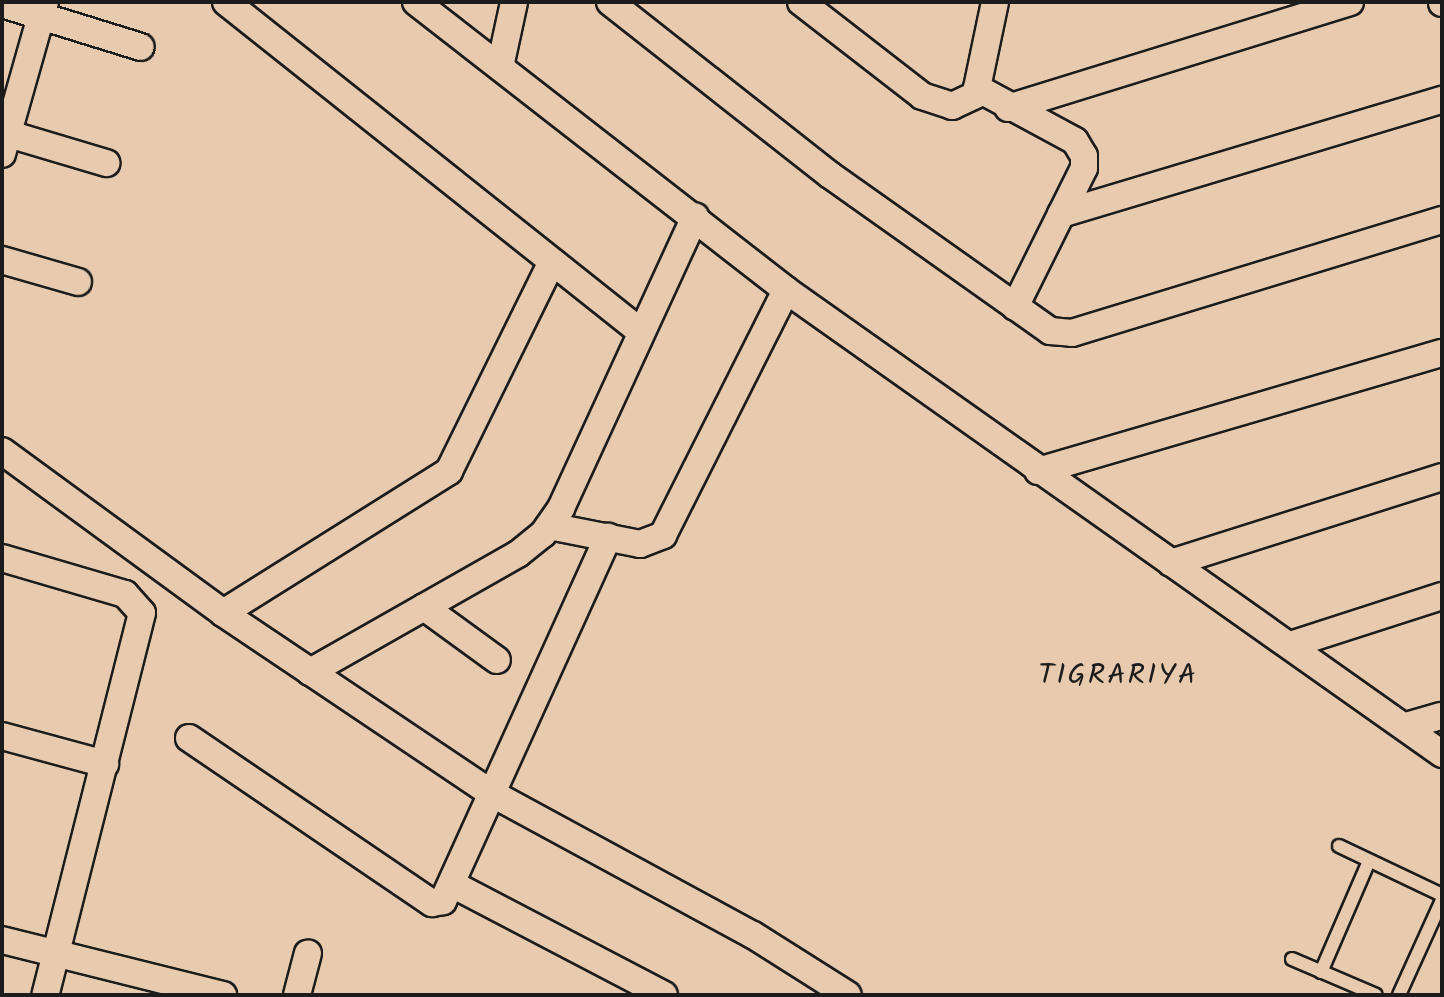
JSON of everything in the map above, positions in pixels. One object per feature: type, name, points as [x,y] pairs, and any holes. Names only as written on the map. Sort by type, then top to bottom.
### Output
[{"type":"street","points":[[226,2],[641,332]]},
{"type":"street","points":[[416,2],[695,216],[786,290],[1442,754]]},
{"type":"street","points":[[500,67],[514,2]]},
{"type":"street","points":[[610,2],[830,175],[1050,331],[1072,333],[1442,220]]},
{"type":"street","points":[[801,2],[922,96],[952,106],[980,93]]},
{"type":"street","points":[[995,2],[976,81],[980,93],[1080,147],[1084,168],[1015,307]]},
{"type":"street","points":[[1008,108],[1350,2]]},
{"type":"street","points":[[2,4],[44,9],[141,47]]},
{"type":"street","points":[[44,9],[4,140],[106,163]]},
{"type":"street","points":[[1061,214],[1442,100]]},
{"type":"street","points":[[310,672],[518,554],[549,526],[695,216]]},
{"type":"street","points":[[2,260],[78,282]]},
{"type":"street","points":[[223,613],[449,471],[552,262]]},
{"type":"street","points":[[549,526],[640,544],[663,535],[786,290]]},
{"type":"street","points":[[1038,471],[1442,353]]},
{"type":"street","points":[[2,451],[223,613],[491,793],[753,935],[848,995]]},
{"type":"street","points":[[1171,563],[1442,477]]},
{"type":"street","points":[[189,738],[432,903],[446,898],[608,537]]},
{"type":"street","points":[[2,558],[125,594],[142,613],[45,995]]},
{"type":"street","points":[[1290,645],[1442,596]]},
{"type":"street","points":[[424,607],[497,660]]},
{"type":"street","points":[[1406,726],[1442,716]]},
{"type":"street","points":[[2,736],[105,764]]},
{"type":"street","points":[[452,884],[664,995]]},
{"type":"street","points":[[2,940],[190,991],[223,995]]},
{"type":"street","points":[[297,995],[308,953]]},
{"type":"lane","points":[[1339,846],[1442,898],[1399,995]]},
{"type":"lane","points":[[1321,972],[1369,861]]},
{"type":"lane","points":[[1429,928],[1442,934]]},
{"type":"lane","points":[[1292,959],[1376,995]]},
{"type":"district","name":"TIGRARIYA","points":[[1118,676]]}]
